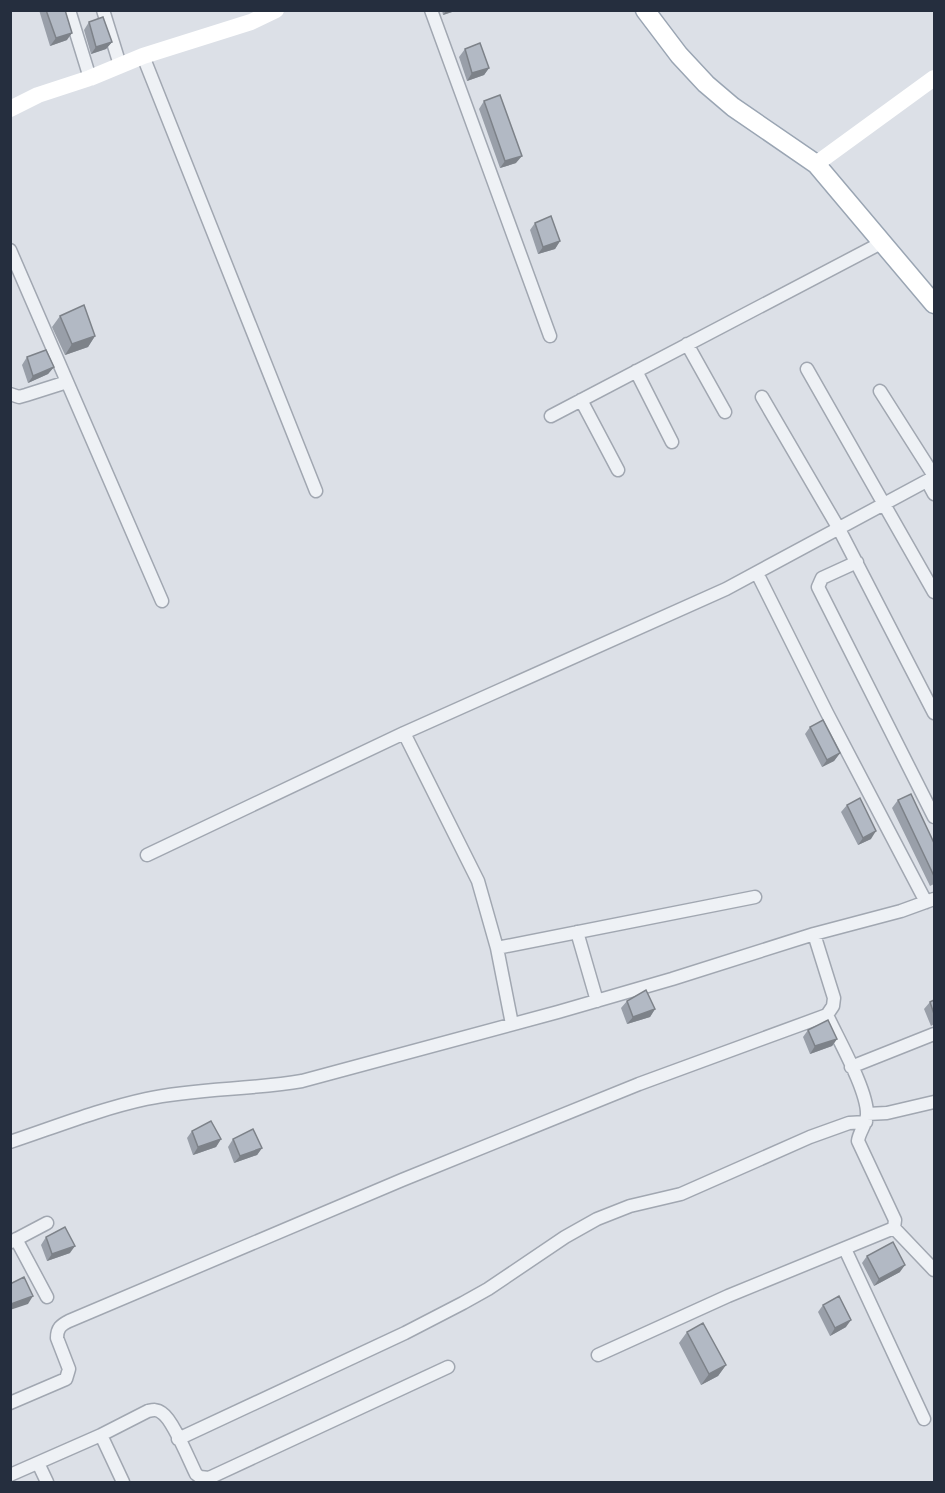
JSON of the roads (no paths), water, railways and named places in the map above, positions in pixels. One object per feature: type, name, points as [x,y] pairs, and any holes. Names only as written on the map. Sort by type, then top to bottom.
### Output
[{"type":"main road","points":[[645,10],[679,55],[706,84],[733,107],[816,164],[934,303]]},
{"type":"street","points":[[69,10],[90,78]]},
{"type":"street","points":[[103,10],[120,65]]},
{"type":"street","points":[[10,109],[38,95],[90,78],[143,56],[251,22],[276,10]]},
{"type":"street","points":[[431,10],[550,336]]},
{"type":"street","points":[[143,56],[316,491]]},
{"type":"street","points":[[816,164],[934,78]]},
{"type":"street","points":[[551,416],[884,242]]},
{"type":"street","points":[[10,250],[162,601]]},
{"type":"street","points":[[687,345],[725,412]]},
{"type":"street","points":[[807,369],[934,592]]},
{"type":"street","points":[[636,371],[672,442]]},
{"type":"street","points":[[10,394],[19,397],[68,382]]},
{"type":"street","points":[[880,391],[932,478],[934,494]]},
{"type":"street","points":[[762,397],[857,562],[934,713]]},
{"type":"street","points":[[581,400],[618,470]]},
{"type":"street","points":[[147,855],[404,734],[726,589],[932,478]]},
{"type":"street","points":[[857,562],[822,578],[818,583],[819,592],[934,818]]},
{"type":"street","points":[[10,1142],[119,1106],[148,1099],[267,1087],[302,1081],[597,1001],[930,901],[827,713],[758,573]]},
{"type":"street","points":[[404,734],[478,881],[497,948],[512,1024]]},
{"type":"street","points":[[497,948],[755,897]]},
{"type":"street","points":[[577,932],[597,1001]]},
{"type":"street","points":[[10,1403],[66,1379],[69,1369],[57,1338],[57,1332],[59,1327],[69,1321],[402,1180],[628,1089],[827,1015],[834,1006],[834,998],[814,934]]},
{"type":"street","points":[[827,1015],[862,1092],[866,1118],[858,1142],[895,1220],[894,1228]]},
{"type":"street","points":[[851,1067],[934,1034]]},
{"type":"street","points":[[178,1439],[463,1304],[565,1237],[597,1219],[630,1206],[681,1194],[810,1137],[849,1123],[934,1102]]},
{"type":"street","points":[[47,1223],[14,1241],[47,1297]]},
{"type":"street","points":[[598,1355],[728,1296],[894,1228]]},
{"type":"street","points":[[894,1228],[934,1270]]},
{"type":"street","points":[[845,1250],[924,1419]]},
{"type":"street","points":[[10,1475],[148,1411],[155,1410],[164,1415],[196,1474],[209,1478],[448,1367]]},
{"type":"street","points":[[100,1435],[123,1482]]},
{"type":"street","points":[[38,1463],[47,1482]]}]
